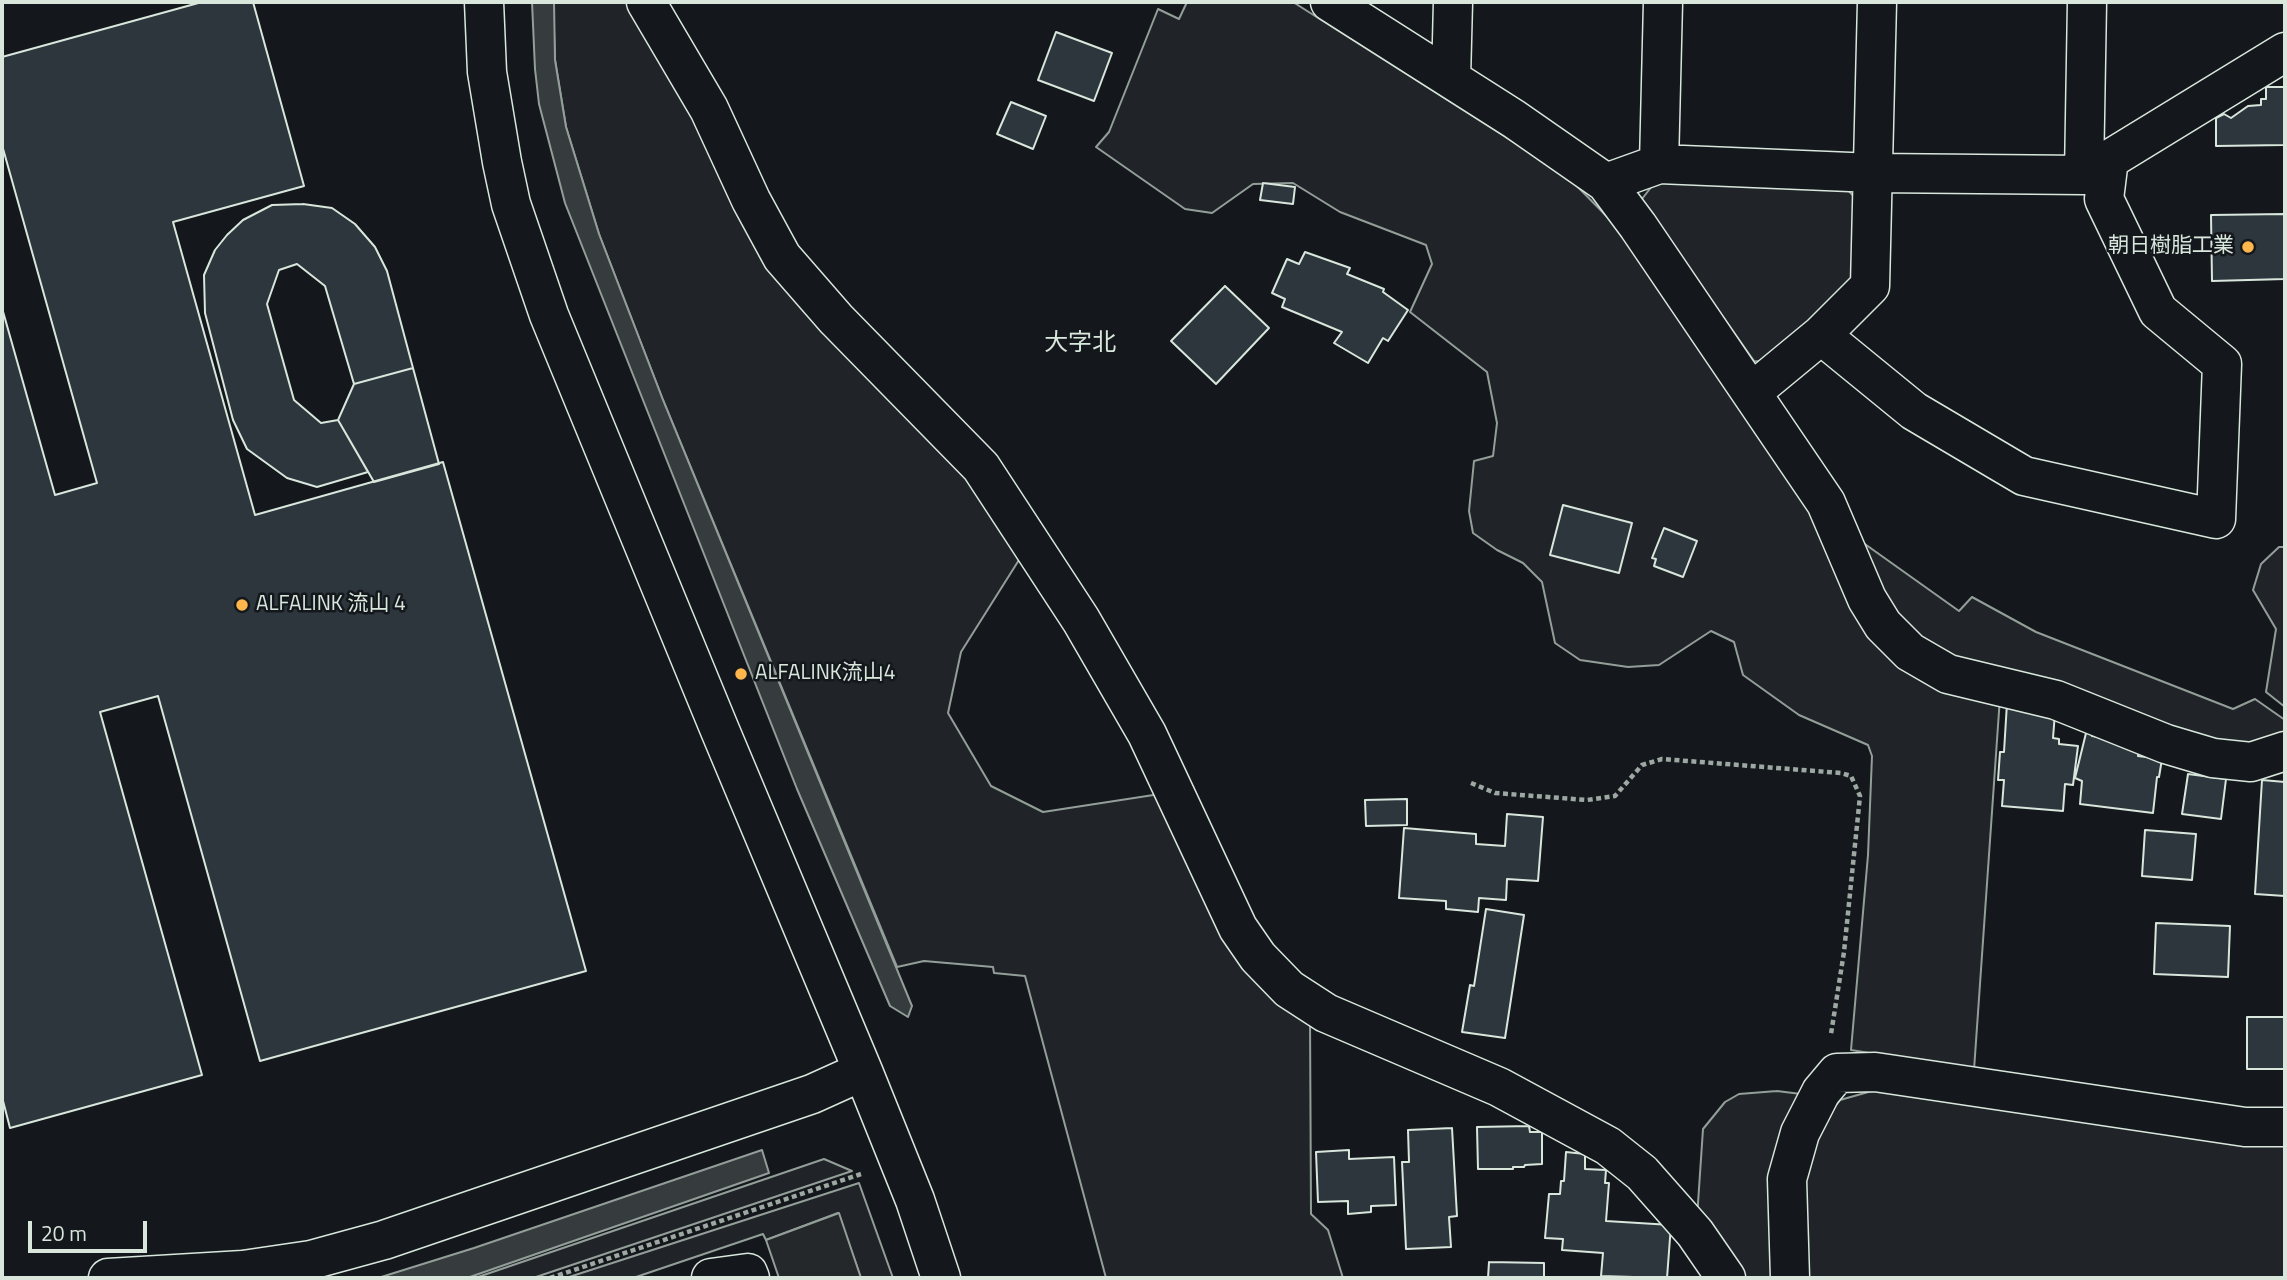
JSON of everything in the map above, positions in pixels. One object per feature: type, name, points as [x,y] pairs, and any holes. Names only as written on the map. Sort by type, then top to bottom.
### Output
[{"type":"street","points":[[484,2],[487,72],[502,162],[511,204],[545,304],[863,1071],[915,1200],[941,1278]]},
{"type":"street","points":[[646,2],[709,109],[751,200],[782,257],[836,319],[981,467],[1082,620],[1147,734],[1238,928],[1258,957],[1289,989],[1326,1013],[1499,1087],[1608,1146],[1643,1173],[1695,1233],[1726,1278]]},
{"type":"street","points":[[1330,2],[1606,183],[1826,503],[1867,598],[1883,625],[1910,652],[1948,674],[2056,700],[2166,744],[2213,758],[2251,762],[2285,751]]},
{"type":"street","points":[[1451,79],[1453,2]]},
{"type":"street","points":[[1659,164],[1663,2]]},
{"type":"street","points":[[1752,393],[1821,335],[1870,286],[1877,2]]},
{"type":"street","points":[[1821,335],[1913,411],[2024,476],[2216,519],[2222,364],[2158,311],[2104,199],[2097,167],[2087,2]]},
{"type":"street","points":[[1606,183],[1659,164],[1874,173],[2097,167],[2285,52]]},
{"type":"street","points":[[108,1278],[243,1270],[311,1260],[372,1243],[812,1094],[863,1071]]},
{"type":"street","points":[[1790,1278],[1787,1179],[1800,1133],[1821,1092],[1837,1073],[1875,1072],[2245,1127],[2285,1127]]},
{"type":"street","points":[[711,1278],[748,1273],[750,1278]]},
{"type":"path","points":[[1471,783],[1495,793],[1587,800],[1615,796],[1642,765],[1662,759],[1842,773],[1851,776],[1860,796],[1844,952],[1827,1060],[1837,1073]]},
{"type":"path","points":[[550,1278],[865,1173]]},
{"type":"shaded area","points":[[532,2],[554,2],[555,60],[566,127],[599,234],[663,400],[912,1006],[908,1017],[890,1006],[797,789],[565,203],[539,104]]},
{"type":"shaded area","points":[[553,2],[636,2],[696,112],[959,461],[1024,552],[961,652],[948,713],[991,786],[1043,812],[1160,794],[1310,1017],[1311,1214],[1328,1230],[1343,1278],[1106,1278],[1025,976],[994,973],[993,967],[924,961],[897,967],[663,400],[599,234],[566,127],[555,60]]},
{"type":"shaded area","points":[[1187,2],[1293,2],[1567,176],[1632,242],[1795,477],[1858,617],[2000,697],[1974,1070],[1851,1050],[1868,855],[1872,756],[1868,745],[1799,715],[1743,675],[1734,642],[1711,631],[1659,665],[1628,667],[1580,660],[1555,643],[1542,582],[1523,563],[1497,550],[1473,533],[1469,511],[1474,461],[1493,456],[1497,423],[1487,372],[1410,312],[1432,264],[1426,245],[1340,212],[1293,183],[1253,184],[1212,213],[1185,209],[1096,147],[1109,132],[1158,9],[1179,19]]},
{"type":"shaded area","points":[[1656,181],[1846,188],[1859,202],[1855,273],[1847,286],[1773,362],[1754,361],[1664,233],[1638,204]]},
{"type":"shaded area","points":[[1855,537],[1959,611],[1972,597],[2036,632],[2233,709],[2255,699],[2285,720],[2285,742],[2220,746],[1962,663],[1896,625]]},
{"type":"shaded area","points":[[2279,547],[2285,547],[2285,707],[2266,692],[2276,629],[2253,590],[2261,564]]},
{"type":"shaded area","points":[[1879,1089],[2285,1140],[2285,1278],[1806,1278],[1805,1168],[1819,1126],[1840,1100]]},
{"type":"shaded area","points":[[1777,1091],[1801,1094],[1776,1278],[1740,1278],[1697,1218],[1703,1129],[1725,1102],[1739,1094]]},
{"type":"shaded area","points":[[762,1150],[769,1173],[467,1278],[378,1278],[474,1248]]},
{"type":"shaded area","points":[[824,1159],[852,1171],[533,1278],[475,1278]]},
{"type":"shaded area","points":[[859,1183],[893,1278],[861,1278],[838,1213],[766,1240],[763,1234],[633,1278],[566,1278]]},
{"type":"shaded area","points":[[839,1213],[861,1278],[779,1278],[766,1240]]},
{"type":"building","name":"ALFALINK 流山 4","points":[[202,2],[253,2],[304,186],[173,222],[255,515],[443,462],[586,971],[260,1061],[158,696],[100,712],[202,1075],[10,1128],[2,1097],[2,308],[55,495],[97,483],[2,145],[2,57]]},
{"type":"building","points":[[1056,32],[1112,53],[1094,101],[1038,80]]},
{"type":"building","points":[[2266,87],[2285,87],[2284,145],[2216,146],[2216,118],[2224,114],[2231,118],[2248,106],[2261,105],[2261,99],[2266,99]]},
{"type":"building","points":[[1011,102],[1046,116],[1033,149],[997,134]]},
{"type":"building","points":[[1263,183],[1295,187],[1293,204],[1260,200]]},
{"type":"building","points":[[303,204],[332,208],[355,224],[375,247],[387,271],[413,368],[354,384],[325,286],[297,264],[279,270],[267,304],[294,400],[321,423],[338,420],[368,472],[317,487],[287,478],[247,449],[233,420],[205,313],[204,275],[215,250],[227,235],[243,220],[272,205]]},
{"type":"building","name":"朝日樹脂工業","points":[[2285,214],[2285,279],[2212,281],[2211,215]]},
{"type":"building","points":[[1305,252],[1350,268],[1347,274],[1384,289],[1383,292],[1408,310],[1388,341],[1383,338],[1368,363],[1334,343],[1342,332],[1282,307],[1285,299],[1272,293],[1287,259],[1299,264]]},
{"type":"building","points":[[1225,286],[1269,328],[1216,384],[1171,341]]},
{"type":"building","points":[[413,368],[439,464],[374,482],[338,420],[354,384]]},
{"type":"building","points":[[1563,505],[1632,523],[1619,573],[1550,555]]},
{"type":"building","points":[[1664,528],[1697,541],[1683,577],[1654,566],[1656,559],[1652,558]]},
{"type":"building","points":[[2007,703],[2055,713],[2053,738],[2059,739],[2059,744],[2078,746],[2073,785],[2065,784],[2063,811],[2002,806],[2004,780],[1998,780],[2000,752],[2004,752]]},
{"type":"building","points":[[2087,729],[2092,729],[2092,736],[2139,746],[2138,756],[2162,759],[2153,813],[2080,804],[2082,781],[2075,778]]},
{"type":"building","points":[[2188,774],[2226,779],[2221,819],[2182,814]]},
{"type":"building","points":[[2262,780],[2285,782],[2285,896],[2255,894]]},
{"type":"building","points":[[1407,799],[1407,825],[1366,826],[1365,800]]},
{"type":"building","points":[[1507,814],[1543,817],[1538,881],[1507,879],[1506,900],[1479,898],[1478,912],[1446,909],[1446,901],[1399,898],[1404,828],[1476,834],[1476,844],[1505,846]]},
{"type":"building","points":[[2145,830],[2196,834],[2192,880],[2142,876]]},
{"type":"building","points":[[1486,909],[1524,915],[1505,1038],[1462,1032],[1470,985],[1474,986]]},
{"type":"building","points":[[2156,923],[2230,926],[2228,977],[2154,974]]},
{"type":"building","points":[[2247,1017],[2285,1017],[2285,1069],[2247,1069]]},
{"type":"building","points":[[1529,1126],[1530,1132],[1542,1132],[1542,1164],[1513,1169],[1478,1169],[1477,1127]]},
{"type":"building","points":[[1452,1128],[1457,1216],[1449,1217],[1451,1247],[1406,1249],[1402,1162],[1409,1162],[1408,1130]]},
{"type":"building","points":[[1349,1150],[1349,1159],[1394,1157],[1396,1205],[1371,1206],[1371,1212],[1348,1214],[1348,1201],[1318,1202],[1316,1152]]},
{"type":"building","points":[[1566,1152],[1585,1154],[1585,1169],[1606,1170],[1605,1183],[1609,1183],[1606,1221],[1671,1225],[1667,1278],[1601,1276],[1603,1253],[1562,1250],[1563,1239],[1545,1238],[1549,1194],[1560,1194],[1561,1181],[1564,1181]]},
{"type":"building","points":[[1489,1262],[1544,1263],[1544,1278],[1488,1278]]},
{"type":"place","name":"朝日樹脂工業","points":[[2248,247]]},
{"type":"place","name":"ALFALINK 流山 4","points":[[242,605]]},
{"type":"place","name":"ALFALINK流山4","points":[[741,674]]},
{"type":"district","name":"大字北","points":[[1080,344]]}]
